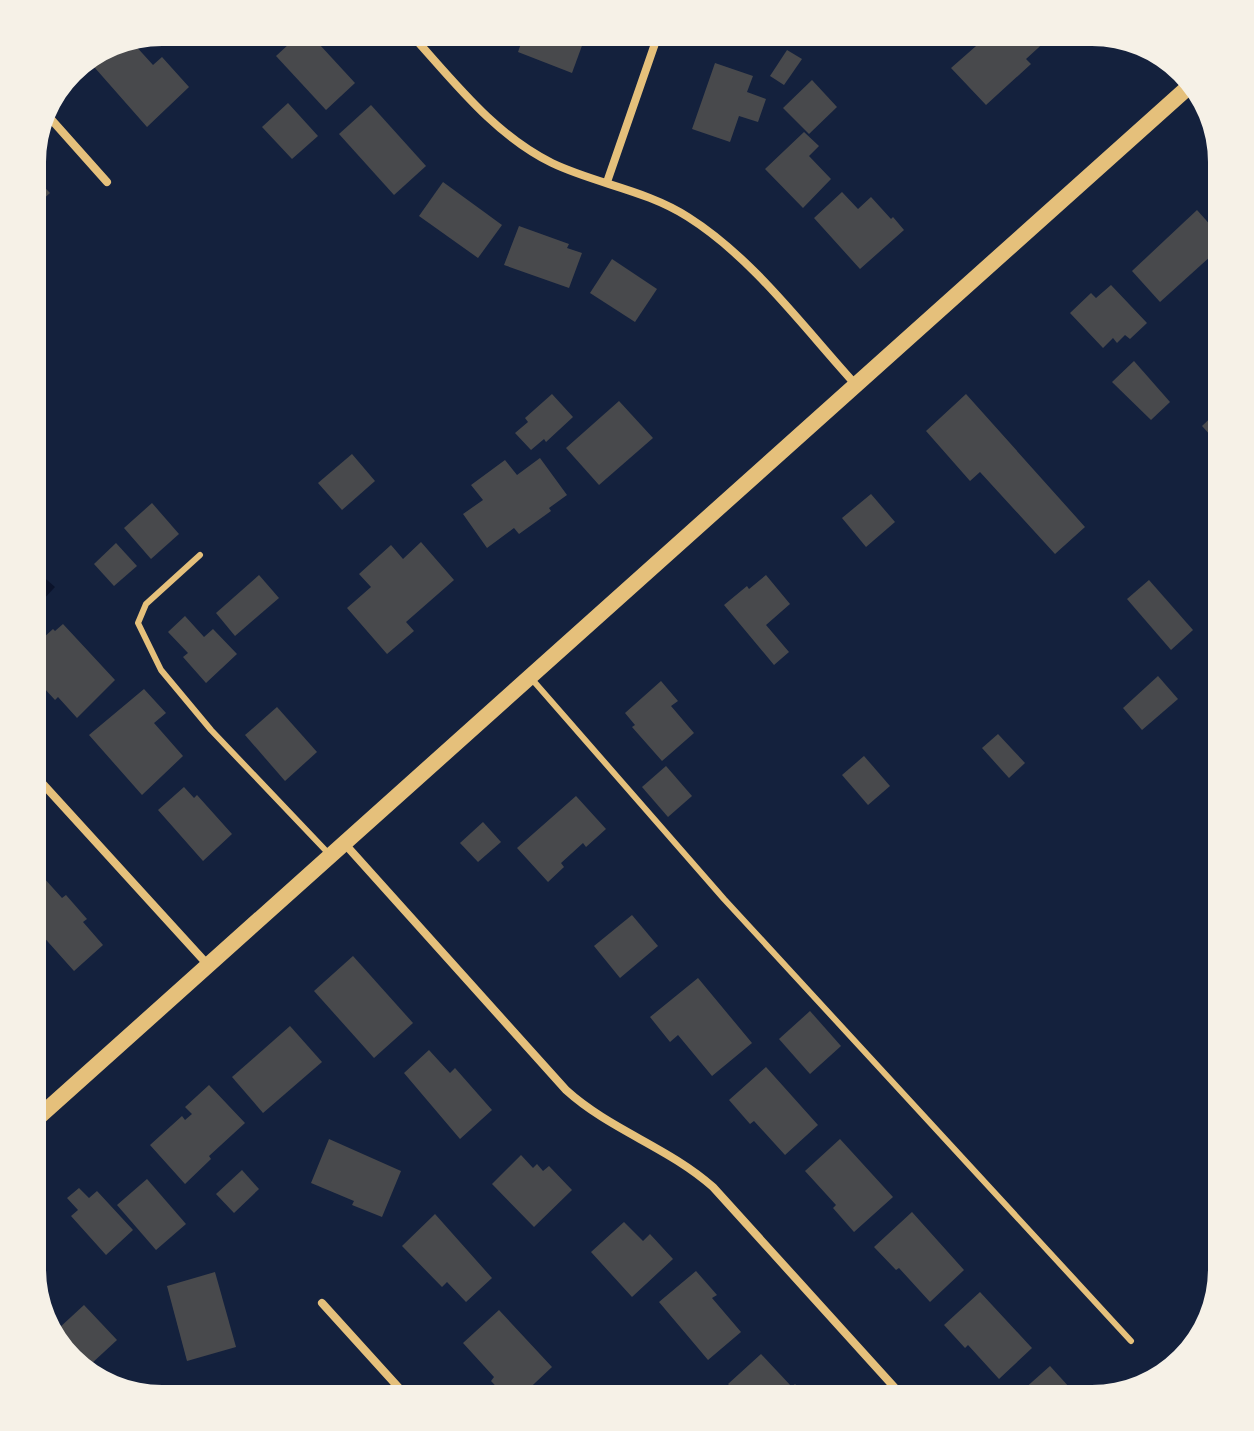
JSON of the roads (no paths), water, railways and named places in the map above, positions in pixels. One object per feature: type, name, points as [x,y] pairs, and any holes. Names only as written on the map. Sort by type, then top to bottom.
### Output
[{"type":"main road","points":[[46,1110],[1184,91]]},
{"type":"street","points":[[422,46],[511,138],[554,164],[635,190],[686,215],[727,245],[856,385]]},
{"type":"street","points":[[607,182],[654,46]]},
{"type":"street","points":[[54,122],[107,182]]},
{"type":"street","points":[[46,787],[208,965]]},
{"type":"street","points":[[344,843],[566,1090],[595,1114],[677,1160],[713,1187],[892,1385]]},
{"type":"street","points":[[322,1303],[396,1385]]},
{"type":"lane","points":[[200,555],[146,604],[138,623],[161,670],[211,730],[330,855]]},
{"type":"lane","points":[[530,677],[724,899],[1131,1341]]},
{"type":"water","points":[[46,579],[55,587],[46,597]]}]
